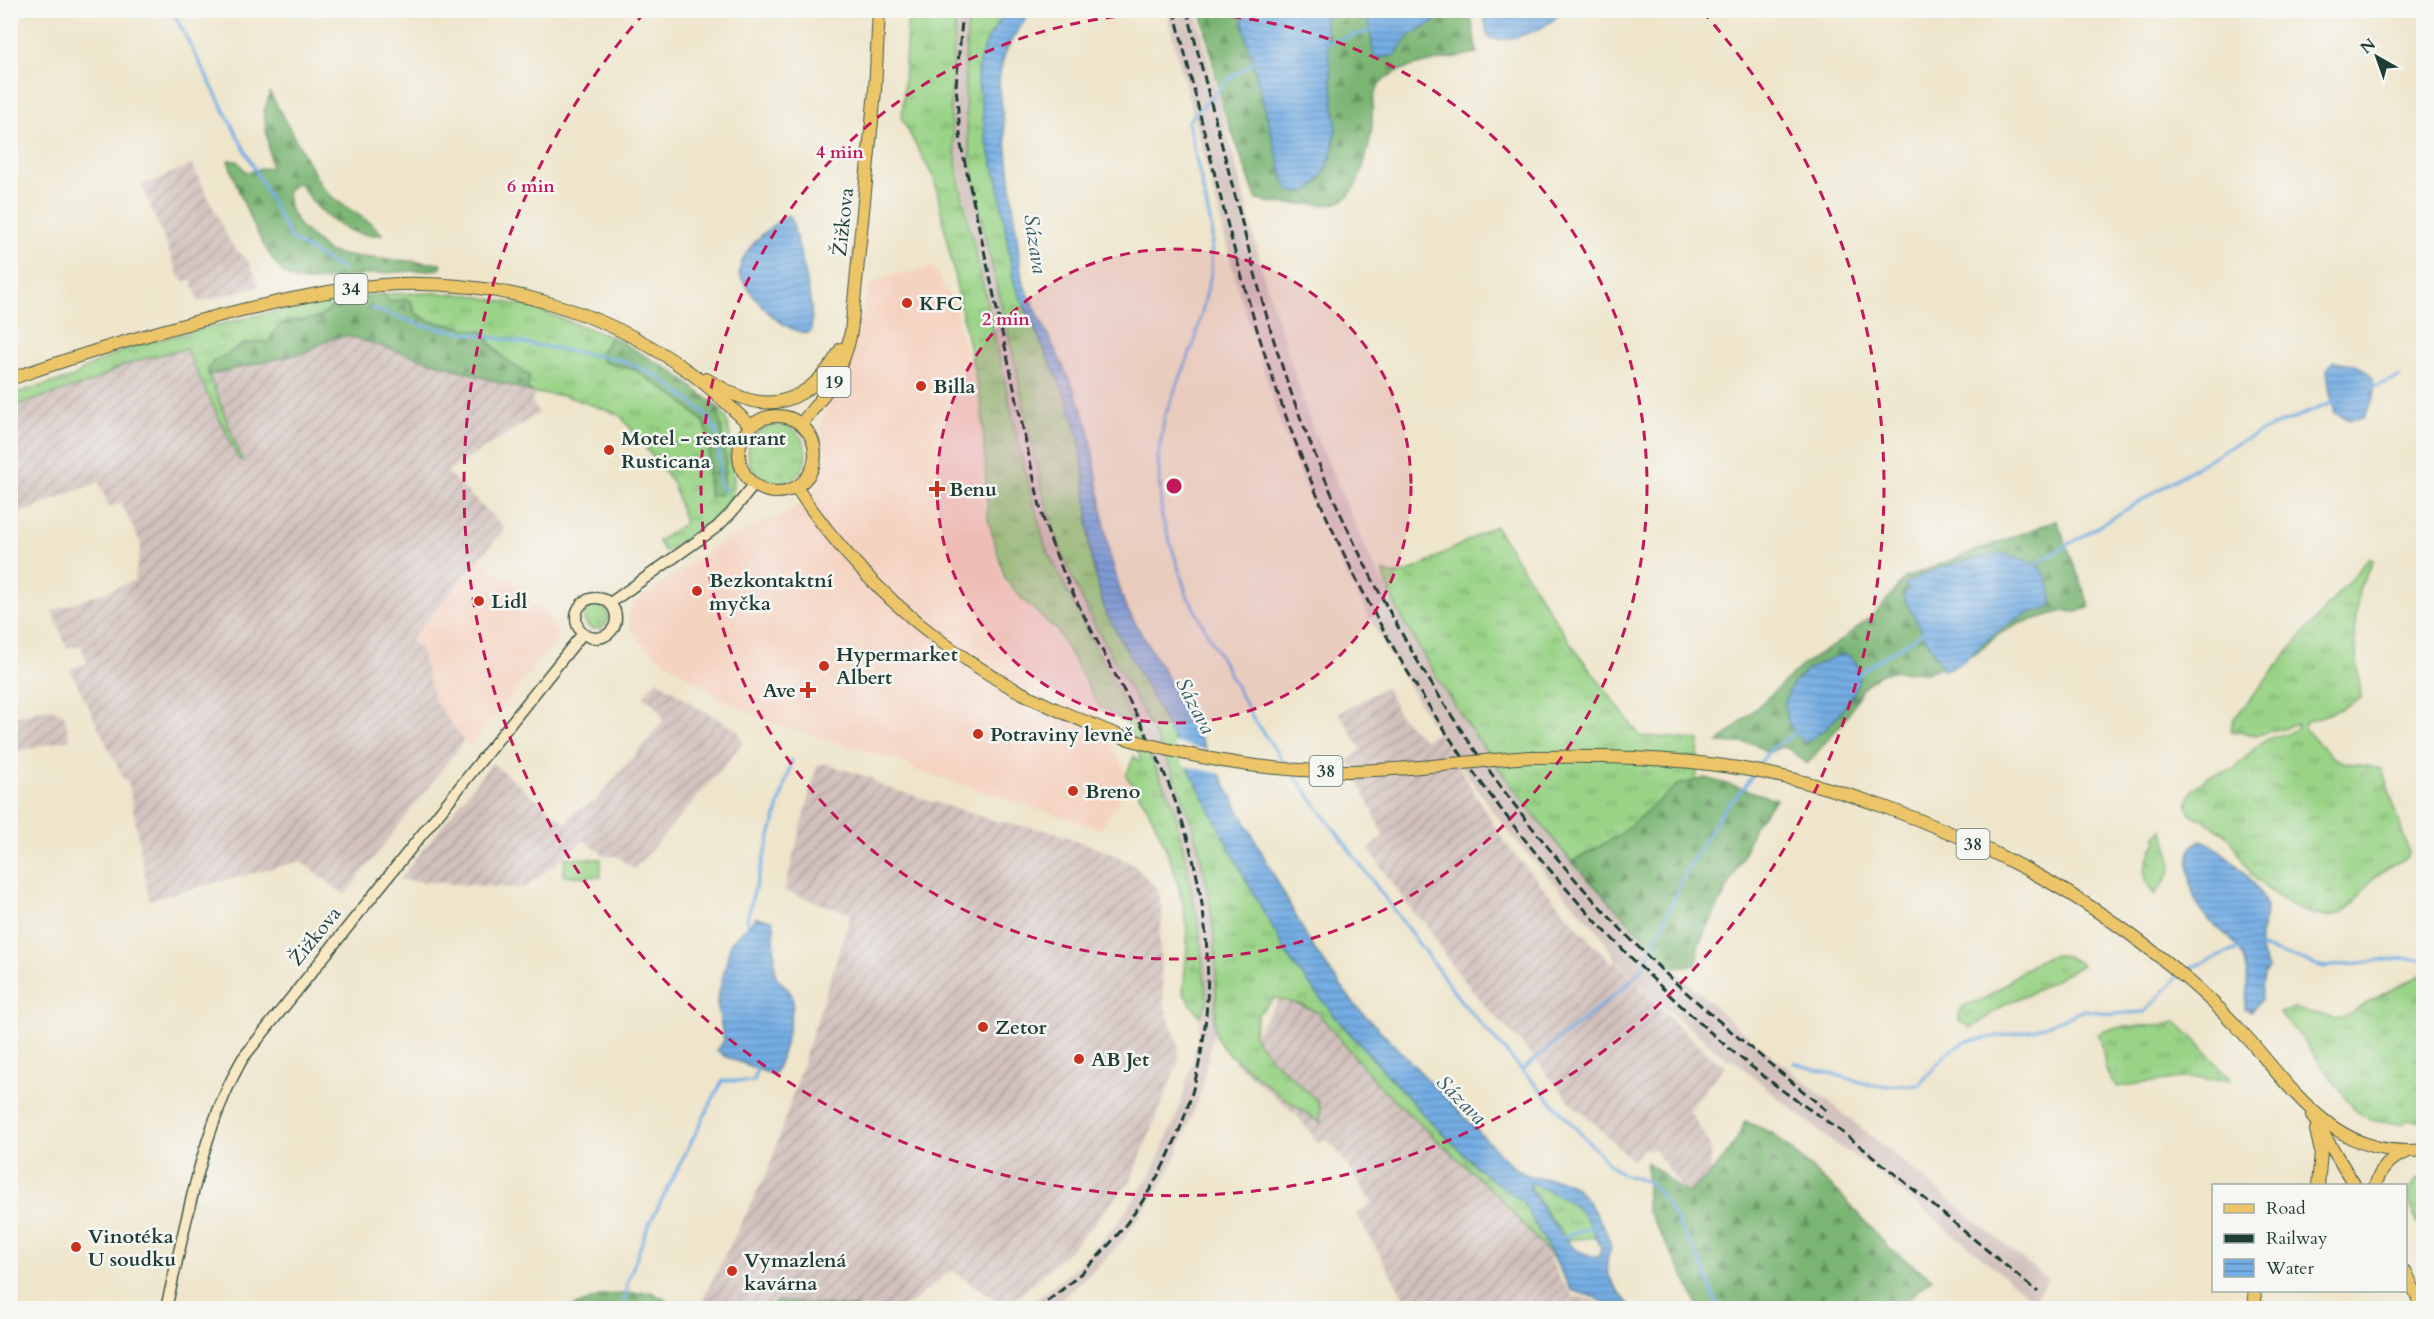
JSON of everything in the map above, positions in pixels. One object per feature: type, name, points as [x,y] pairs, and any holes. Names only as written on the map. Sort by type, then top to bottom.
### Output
[{"type":"main road","name":"Žižkova","points":[[801,424],[836,379],[845,357],[851,332],[875,91],[879,10]]},
{"type":"main road","name":"34","points":[[10,379],[125,341],[213,317],[324,293],[406,284],[460,285],[549,302],[615,328],[685,369],[742,398],[758,402],[782,400],[804,392],[818,382],[851,332]]},
{"type":"main road","name":"34","points":[[685,369],[750,425]]},
{"type":"main road","points":[[772,415],[787,417],[801,424],[813,439],[815,457],[809,474],[796,487],[775,492],[754,485],[744,474],[738,460],[742,438],[750,425],[772,415]]},
{"type":"main road","points":[[610,603],[717,527],[754,485]]},
{"type":"main road","name":"38","points":[[796,487],[847,556],[913,621],[1000,681],[1059,712],[1125,738],[1168,751],[1221,762],[1330,771],[1529,757],[1615,756],[1741,768],[1810,784],[1886,808],[1955,836],[2026,869],[2062,890],[2126,931],[2190,982],[2249,1039],[2307,1107],[2354,1184]]},
{"type":"main road","points":[[594,598],[610,603],[616,614],[611,631],[601,638],[588,637],[579,629],[576,617],[579,606],[594,598]]},
{"type":"main road","name":"Žižkova","points":[[166,1308],[209,1138],[227,1088],[243,1058],[583,633]]},
{"type":"main road","points":[[2307,1107],[2331,1126],[2358,1141],[2382,1149],[2406,1152],[2424,1150]]},
{"type":"main road","points":[[2307,1107],[2321,1152],[2318,1184]]},
{"type":"main road","points":[[2376,1184],[2387,1164],[2406,1152]]},
{"type":"main road","points":[[2407,1274],[2422,1308]]},
{"type":"main road","points":[[2254,1292],[2256,1308]]},
{"type":"shaded area","points":[[955,11],[970,11],[964,86],[968,144],[1048,509],[1079,592],[1152,730],[1178,785],[1201,857],[1214,925],[1216,999],[1214,1031],[1201,1091],[1178,1152],[1165,1179],[1128,1233],[1104,1261],[1051,1308],[1026,1308],[1072,1271],[1117,1224],[1152,1172],[1176,1118],[1193,1060],[1199,1029],[1202,998],[1199,927],[1186,861],[1164,791],[1080,627],[1043,543],[1024,472],[954,146],[949,86]]},
{"type":"shaded area","points":[[1166,11],[1196,11],[1266,284],[1310,421],[1368,554],[1413,638],[1458,710],[1515,792],[1544,829],[1637,933],[1741,1030],[2048,1280],[2033,1299],[1871,1167],[1832,1142],[1731,1058],[1728,1060],[1648,993],[1614,957],[1600,933],[1521,847],[1434,727],[1388,652],[1341,565],[1283,431],[1239,292]]},
{"type":"shaded area","points":[[192,164],[231,244],[250,264],[259,286],[199,302],[191,280],[184,281],[179,276],[142,186]]},
{"type":"shaded area","points":[[933,267],[953,302],[981,412],[982,502],[1002,581],[1051,631],[1092,702],[1130,781],[1101,829],[922,772],[899,761],[768,722],[707,690],[641,644],[630,627],[628,614],[634,602],[729,538],[767,520],[787,514],[816,489],[827,456],[820,430],[828,403],[849,370],[868,287],[880,279]]},
{"type":"shaded area","points":[[348,336],[534,393],[532,402],[539,413],[447,472],[505,528],[410,640],[420,649],[435,701],[464,741],[345,895],[300,861],[149,900],[129,785],[123,778],[70,669],[87,663],[81,645],[67,648],[52,611],[134,581],[141,545],[121,503],[109,507],[99,482],[13,516],[10,510],[10,407],[89,383],[122,366],[146,358],[187,348],[239,460],[241,459],[208,375],[303,353],[335,337]]},
{"type":"shaded area","points":[[480,557],[519,588],[518,591],[550,619],[556,626],[557,635],[554,643],[471,746],[464,741],[435,701],[420,649],[410,640]]},
{"type":"shaded area","points":[[657,680],[737,730],[743,741],[728,762],[634,869],[617,856],[605,856],[584,840],[527,887],[512,888],[399,880],[492,763],[566,823],[576,810],[595,802],[663,721],[659,709],[643,696]]},
{"type":"shaded area","points":[[1386,687],[1399,715],[1424,740],[1438,732],[1504,842],[1586,936],[1614,965],[1615,960],[1675,1024],[1725,1065],[1689,1109],[1710,1146],[1711,1188],[1686,1194],[1654,1149],[1641,1149],[1639,1155],[1631,1160],[1575,1107],[1521,1043],[1483,1004],[1450,963],[1425,922],[1415,915],[1369,850],[1384,836],[1348,759],[1362,750],[1339,713]]},
{"type":"shaded area","points":[[49,708],[64,714],[70,739],[11,753],[11,718]]},
{"type":"shaded area","points":[[823,763],[871,778],[879,785],[995,821],[1051,831],[1113,854],[1134,865],[1158,890],[1163,914],[1159,938],[1164,1005],[1179,1047],[1178,1063],[1131,1180],[1073,1247],[1007,1307],[950,1270],[912,1303],[902,1308],[860,1308],[777,1301],[772,1308],[698,1308],[768,1171],[851,914],[784,891],[817,766]]},
{"type":"shaded area","points":[[1302,978],[1539,1238],[1559,1277],[1573,1296],[1590,1299],[1606,1308],[1410,1308],[1356,1213],[1372,1203],[1336,1149],[1325,1139],[1318,1143],[1297,1115],[1234,1062],[1285,992]]},
{"type":"green space","points":[[908,11],[956,11],[950,112],[958,175],[1024,468],[1045,546],[1174,806],[1199,927],[1207,1002],[1200,1016],[1183,993],[1187,933],[1185,914],[1174,872],[1167,850],[1148,809],[1126,776],[1134,756],[1139,761],[1141,760],[1127,724],[1099,706],[1057,631],[1024,601],[1005,579],[988,519],[982,410],[935,181],[902,119]]},
{"type":"green space","points":[[970,11],[1007,11],[988,38],[977,75],[986,139],[998,182],[1014,283],[1068,402],[1079,437],[1087,497],[1090,554],[1105,611],[1245,878],[1337,1019],[1425,1116],[1482,1172],[1523,1202],[1559,1265],[1500,1198],[1383,1090],[1317,1012],[1302,1005],[1275,998],[1258,1014],[1253,1036],[1273,1060],[1319,1102],[1321,1123],[1262,1081],[1228,1053],[1218,1039],[1214,1022],[1216,976],[1214,932],[1208,889],[1192,825],[1166,758],[1068,568],[1050,519],[1037,467],[984,232],[969,144],[965,100],[965,56]]},
{"type":"green space","points":[[1201,11],[1243,11],[1242,17],[1247,40],[1284,181],[1290,191],[1301,192],[1325,171],[1334,150],[1336,125],[1324,11],[1367,11],[1374,56],[1377,58],[1394,56],[1410,35],[1434,22],[1440,11],[1470,11],[1477,53],[1401,70],[1378,86],[1373,102],[1367,154],[1360,177],[1355,187],[1343,200],[1323,205],[1269,202],[1257,200],[1224,111]]},
{"type":"green space","points":[[270,93],[323,189],[372,224],[382,234],[369,235],[345,229],[315,205],[300,184],[295,183],[287,192],[289,207],[299,225],[327,251],[348,256],[442,264],[440,269],[309,281],[293,279],[283,272],[273,260],[254,226],[228,160],[237,161],[246,172],[271,167],[264,112]]},
{"type":"green space","points":[[382,294],[470,295],[530,307],[612,337],[607,342],[601,359],[604,362],[635,370],[680,400],[704,422],[709,437],[708,482],[726,463],[718,407],[728,425],[734,479],[731,498],[724,508],[707,526],[665,552],[658,541],[685,523],[673,483],[620,415],[566,396],[534,393],[527,388],[530,376],[504,358],[490,342],[457,326],[429,321],[414,312],[414,307],[398,300],[387,301]]},
{"type":"green space","points":[[382,294],[391,302],[406,299],[412,302],[414,312],[429,321],[484,332],[493,348],[530,376],[527,388],[534,393],[348,336],[335,337],[303,353],[208,375],[208,368],[214,361],[246,343],[268,342],[279,325],[290,321],[318,318],[351,297]]},
{"type":"green space","points":[[351,297],[317,318],[285,323],[268,342],[246,343],[208,372],[242,460],[239,460],[186,349],[146,358],[122,366],[89,383],[11,407],[11,394],[74,377],[84,369],[131,347],[254,316]]},
{"type":"green space","points":[[612,337],[672,371],[718,407],[726,463],[722,494],[711,497],[709,495],[709,437],[704,422],[680,400],[635,370],[601,359],[601,351]]},
{"type":"green space","points":[[771,425],[783,425],[798,433],[806,448],[806,460],[798,475],[783,483],[771,483],[756,475],[748,460],[748,448],[756,433]]},
{"type":"green space","points":[[2057,520],[2090,607],[2077,612],[2064,611],[2021,623],[1999,634],[1978,652],[1926,673],[1893,671],[1878,675],[1862,689],[1847,717],[1807,764],[1789,749],[1781,747],[1770,752],[1754,743],[1718,743],[1804,664],[1839,642],[1878,611],[1905,578]]},
{"type":"green space","points":[[1495,526],[1571,644],[1640,736],[1699,740],[1696,781],[1677,786],[1618,836],[1572,862],[1477,739],[1443,687],[1396,606],[1383,571],[1402,574],[1413,570]]},
{"type":"green space","points":[[2369,558],[2373,562],[2359,589],[2354,634],[2361,698],[2332,713],[2307,721],[2303,727],[2332,757],[2343,762],[2382,769],[2409,852],[2406,858],[2376,876],[2346,910],[2330,916],[2318,915],[2292,905],[2267,889],[2250,872],[2229,838],[2217,828],[2190,813],[2187,804],[2191,792],[2207,777],[2234,769],[2257,746],[2268,739],[2296,730],[2297,724],[2258,735],[2231,731],[2233,720]]},
{"type":"green space","points":[[596,605],[601,606],[607,612],[607,622],[601,628],[596,629],[591,628],[585,622],[584,617],[585,612],[591,606]]},
{"type":"green space","points":[[1706,778],[1776,799],[1754,826],[1742,859],[1698,946],[1697,965],[1671,967],[1572,862],[1618,836],[1677,785]]},
{"type":"green space","points":[[2162,829],[2171,868],[2168,877],[2155,895],[2145,875],[2147,861],[2158,841],[2155,838]]},
{"type":"green space","points":[[565,858],[601,859],[601,877],[564,876]]},
{"type":"green space","points":[[2055,955],[2067,956],[2082,965],[2037,990],[2003,1005],[1972,1028],[1959,1021],[1959,1014],[1963,1006],[1981,1000],[2035,963]]},
{"type":"green space","points":[[2423,974],[2423,1122],[2408,1120],[2402,1124],[2370,1120],[2355,1110],[2301,1037],[2279,1013],[2295,1009],[2335,1018],[2347,1016],[2368,1002]]},
{"type":"green space","points":[[2175,1021],[2231,1080],[2181,1078],[2117,1087],[2107,1073],[2098,1034],[2112,1028],[2170,1024]]},
{"type":"green space","points":[[1745,1121],[1772,1133],[1840,1194],[1889,1248],[1932,1278],[1897,1308],[1699,1308],[1647,1210],[1647,1162],[1686,1193],[1704,1180],[1721,1162],[1736,1141]]},
{"type":"green space","points":[[2423,1177],[2423,1239],[2409,1197],[2414,1182]]},
{"type":"green space","points":[[1529,1184],[1555,1194],[1579,1209],[1596,1237],[1568,1240],[1547,1214]]},
{"type":"green space","points":[[651,1292],[676,1308],[570,1308],[605,1295]]},
{"type":"green space","points":[[776,1301],[860,1308],[772,1308]]},
{"type":"water","points":[[1243,10],[1324,11],[1336,125],[1335,135],[1330,158],[1319,181],[1311,188],[1301,192],[1290,191],[1284,181],[1247,40],[1242,17]]},
{"type":"water","points":[[1367,10],[1440,11],[1434,22],[1410,35],[1394,56],[1377,58],[1374,56]]},
{"type":"water","points":[[1483,10],[1562,11],[1552,21],[1527,34],[1509,39],[1494,39],[1488,37]]},
{"type":"water","points":[[1007,11],[1033,11],[1010,43],[1002,61],[999,82],[1022,281],[1074,389],[1089,429],[1109,552],[1125,606],[1169,680],[1312,946],[1354,1004],[1511,1165],[1528,1175],[1568,1183],[1581,1194],[1595,1212],[1606,1232],[1611,1249],[1607,1266],[1611,1281],[1632,1308],[1614,1308],[1597,1298],[1571,1290],[1523,1202],[1482,1172],[1425,1116],[1337,1019],[1291,961],[1105,611],[1090,554],[1087,497],[1079,437],[1068,402],[1014,283],[998,182],[986,139],[977,75],[988,38]],"holes":[[[1529,1184],[1534,1184],[1568,1201],[1583,1214],[1601,1248],[1599,1256],[1595,1258],[1579,1251],[1569,1243],[1537,1199]]]},
{"type":"water","points":[[787,215],[791,217],[802,259],[812,312],[812,325],[809,333],[798,331],[777,320],[759,303],[739,274],[744,256],[756,240]]},
{"type":"water","points":[[2334,361],[2358,366],[2371,376],[2373,397],[2363,418],[2349,420],[2335,413],[2327,369]]},
{"type":"water","points":[[2002,554],[2023,559],[2039,568],[2049,583],[2052,606],[2022,616],[1995,633],[1961,663],[1944,670],[1903,597],[1908,589],[1905,584],[1952,564]]},
{"type":"water","points":[[1845,654],[1854,661],[1859,670],[1855,690],[1835,719],[1823,731],[1805,743],[1792,728],[1786,714],[1786,700],[1791,688],[1800,676],[1813,667]]},
{"type":"water","points":[[2201,840],[2219,850],[2241,869],[2259,890],[2264,900],[2266,913],[2260,945],[2268,968],[2264,974],[2261,999],[2251,1012],[2245,1009],[2247,973],[2243,958],[2232,941],[2199,908],[2193,893],[2189,854],[2194,844]]},
{"type":"water","points":[[756,918],[772,920],[775,974],[791,993],[793,1002],[784,1049],[773,1075],[724,1056],[717,1050],[724,1041],[717,1002],[731,942]]},
{"type":"pier","points":[[1172,742],[1211,751],[1223,774],[1184,766]]},
{"type":"waterway","points":[[172,10],[291,239],[343,270]]},
{"type":"waterway","points":[[1435,15],[1451,10]]},
{"type":"waterway","points":[[1325,43],[1374,30]]},
{"type":"waterway","points":[[1255,61],[1230,78],[1188,121],[1212,230],[1211,274],[1195,341],[1165,415],[1158,457],[1162,517],[1187,595],[1253,718],[1286,765]]},
{"type":"waterway","points":[[371,308],[421,325],[621,360],[658,376],[705,413],[716,430],[719,451],[719,484],[726,491]]},
{"type":"waterway","points":[[2374,387],[2400,377]]},
{"type":"waterway","points":[[2035,565],[2224,450],[2271,427],[2337,401]]},
{"type":"waterway","points":[[1857,676],[1924,632]]},
{"type":"waterway","points":[[1756,767],[1771,749],[1796,732]]},
{"type":"waterway","points":[[748,925],[747,919],[753,895],[792,760]]},
{"type":"waterway","points":[[1292,772],[1461,1001],[1611,1166],[1622,1174],[1649,1182],[1664,1199],[1705,1271],[1717,1305],[1714,1308]]},
{"type":"waterway","points":[[1522,1070],[1631,981],[1645,964],[1687,869],[1723,810],[1745,787],[1753,773]]},
{"type":"waterway","points":[[2258,946],[2324,967],[2404,958],[2424,960]]},
{"type":"waterway","points":[[2182,971],[2240,948]]},
{"type":"waterway","points":[[1794,1063],[1875,1086],[1919,1085],[1948,1052],[1965,1042],[2034,1030],[2085,1010],[2112,1014],[2145,1012],[2178,976]]},
{"type":"waterway","points":[[623,1308],[628,1281],[646,1231],[722,1081],[754,1081],[757,1067]]},
{"type":"waterway","points":[[1563,1237],[1594,1227]]},
{"type":"railway","points":[[963,10],[956,86],[961,145],[1041,511],[1068,583],[1139,720],[1171,790],[1194,862],[1206,934],[1207,1005],[1197,1074],[1175,1140],[1142,1202],[1096,1258],[1038,1308]]},
{"type":"railway","points":[[1174,10],[1233,244],[1274,382],[1305,466],[1341,547],[1382,627],[1427,703],[1477,777],[1532,848],[1590,915],[1653,979],[1742,1059],[1846,1135],[2038,1292]]},
{"type":"railway","points":[[1187,10],[1261,296],[1288,384],[1320,466],[1356,547],[1397,626],[1443,702],[1492,775],[1546,845],[1605,912],[1667,975],[1827,1111]]},
{"type":"place","name":"KFC","points":[[907,303]]},
{"type":"place","name":"Billa","points":[[921,386]]},
{"type":"place","name":"Motel - restaurant Rusticana","points":[[609,450]]},
{"type":"place","name":"Benu","points":[[937,489]]},
{"type":"place","name":"Bezkontaktní myčka","points":[[697,591]]},
{"type":"place","name":"Lidl","points":[[479,601]]},
{"type":"place","name":"Hypermarket Albert","points":[[824,666]]},
{"type":"place","name":"Ave","points":[[808,690]]},
{"type":"place","name":"Potraviny levně","points":[[978,734]]},
{"type":"place","name":"Breno","points":[[1073,791]]},
{"type":"place","name":"Zetor","points":[[983,1027]]},
{"type":"place","name":"AB Jet","points":[[1079,1059]]},
{"type":"place","name":"Vinotéka U soudku","points":[[76,1247]]},
{"type":"place","name":"Vymazlená kavárna","points":[[732,1271]]},
{"type":"water label","name":"Sázava","points":[[1035,244]]},
{"type":"water label","name":"Sázava","points":[[1195,706]]},
{"type":"water label","name":"Sázava","points":[[1461,1100]]}]
